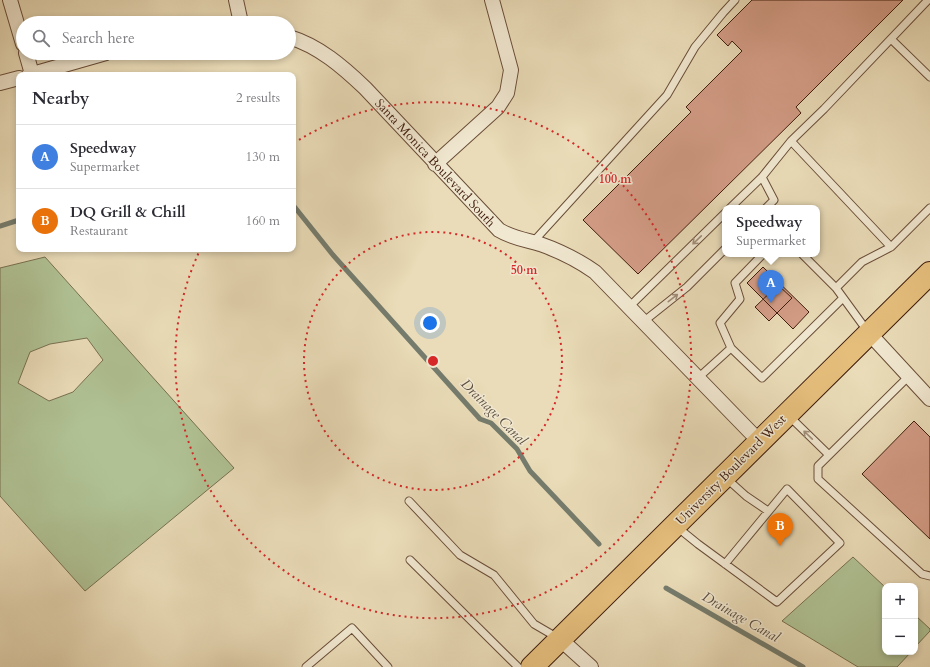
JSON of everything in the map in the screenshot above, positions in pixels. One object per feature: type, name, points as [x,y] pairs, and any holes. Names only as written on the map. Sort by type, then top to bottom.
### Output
[{"type":"main road","name":"University Boulevard West","points":[[532,667],[930,273]]},
{"type":"street","points":[[10,0],[16,20]]},
{"type":"street","points":[[236,0],[239,16]]},
{"type":"street","points":[[435,164],[498,108],[507,94],[512,70],[492,0]]},
{"type":"street","name":"Santa Monica Boulevard South","points":[[296,40],[310,45],[346,70],[365,88],[435,164],[499,230],[508,236],[533,242],[561,252],[595,272],[760,442]]},
{"type":"street","points":[[26,60],[27,72]]},
{"type":"street","points":[[41,72],[82,60]]},
{"type":"street","points":[[0,83],[16,79]]},
{"type":"street","points":[[869,334],[930,399]]},
{"type":"street","points":[[560,639],[591,667]]},
{"type":"lane","points":[[533,242],[667,95],[695,47],[735,0]]},
{"type":"lane","points":[[733,205],[762,177],[791,141],[824,109],[928,0]]},
{"type":"lane","points":[[891,38],[930,77]]},
{"type":"lane","points":[[791,141],[891,246]]},
{"type":"lane","points":[[762,177],[774,200],[769,205]]},
{"type":"lane","points":[[836,288],[862,262],[891,246],[930,208]]},
{"type":"lane","points":[[629,307],[722,216]]},
{"type":"lane","points":[[643,322],[687,287],[722,252]]},
{"type":"lane","points":[[760,257],[736,283],[740,299],[720,323],[731,348],[762,378],[843,298]]},
{"type":"lane","points":[[805,257],[836,288],[869,334]]},
{"type":"lane","points":[[698,378],[731,348]]},
{"type":"lane","points":[[908,376],[818,466],[818,479],[922,574],[930,576]]},
{"type":"lane","points":[[787,414],[829,455]]},
{"type":"lane","points":[[725,476],[746,496],[768,511]]},
{"type":"lane","points":[[675,525],[698,544],[725,564],[777,602],[840,543],[787,489],[725,564]]},
{"type":"lane","points":[[409,501],[460,555],[494,575],[534,624],[560,639]]},
{"type":"lane","points":[[410,560],[518,667]]},
{"type":"lane","points":[[306,667],[352,628],[388,667]]},
{"type":"green space","points":[[45,257],[234,468],[85,591],[0,496],[0,268]],"holes":[[[87,338],[103,360],[73,392],[49,401],[18,383],[30,352],[50,344]]]},
{"type":"green space","points":[[853,557],[882,584],[882,655],[908,655],[897,667],[858,667],[782,621]]},
{"type":"green space","points":[[918,618],[930,629],[930,631],[918,644]]},
{"type":"building","points":[[752,0],[903,0],[796,107],[801,113],[638,274],[583,220],[691,112],[686,107],[742,51],[732,41],[728,46],[717,35]]},
{"type":"building","points":[[763,267],[809,312],[793,329],[747,283]]},
{"type":"building","points":[[778,285],[792,298],[769,321],[755,307]]},
{"type":"building","points":[[914,421],[930,437],[930,539],[862,474]]},
{"type":"waterway","name":"Drainage Canal","points":[[296,209],[333,255],[480,419],[491,423],[517,449],[530,471],[599,544]]},
{"type":"waterway","name":"Drainage Canal","points":[[0,226],[16,221]]},
{"type":"waterway","name":"Drainage Canal","points":[[666,588],[803,667]]},
{"type":"place","name":"Speedway","points":[[771,303]]},
{"type":"place","name":"DQ Grill & Chill","points":[[780,546]]}]
